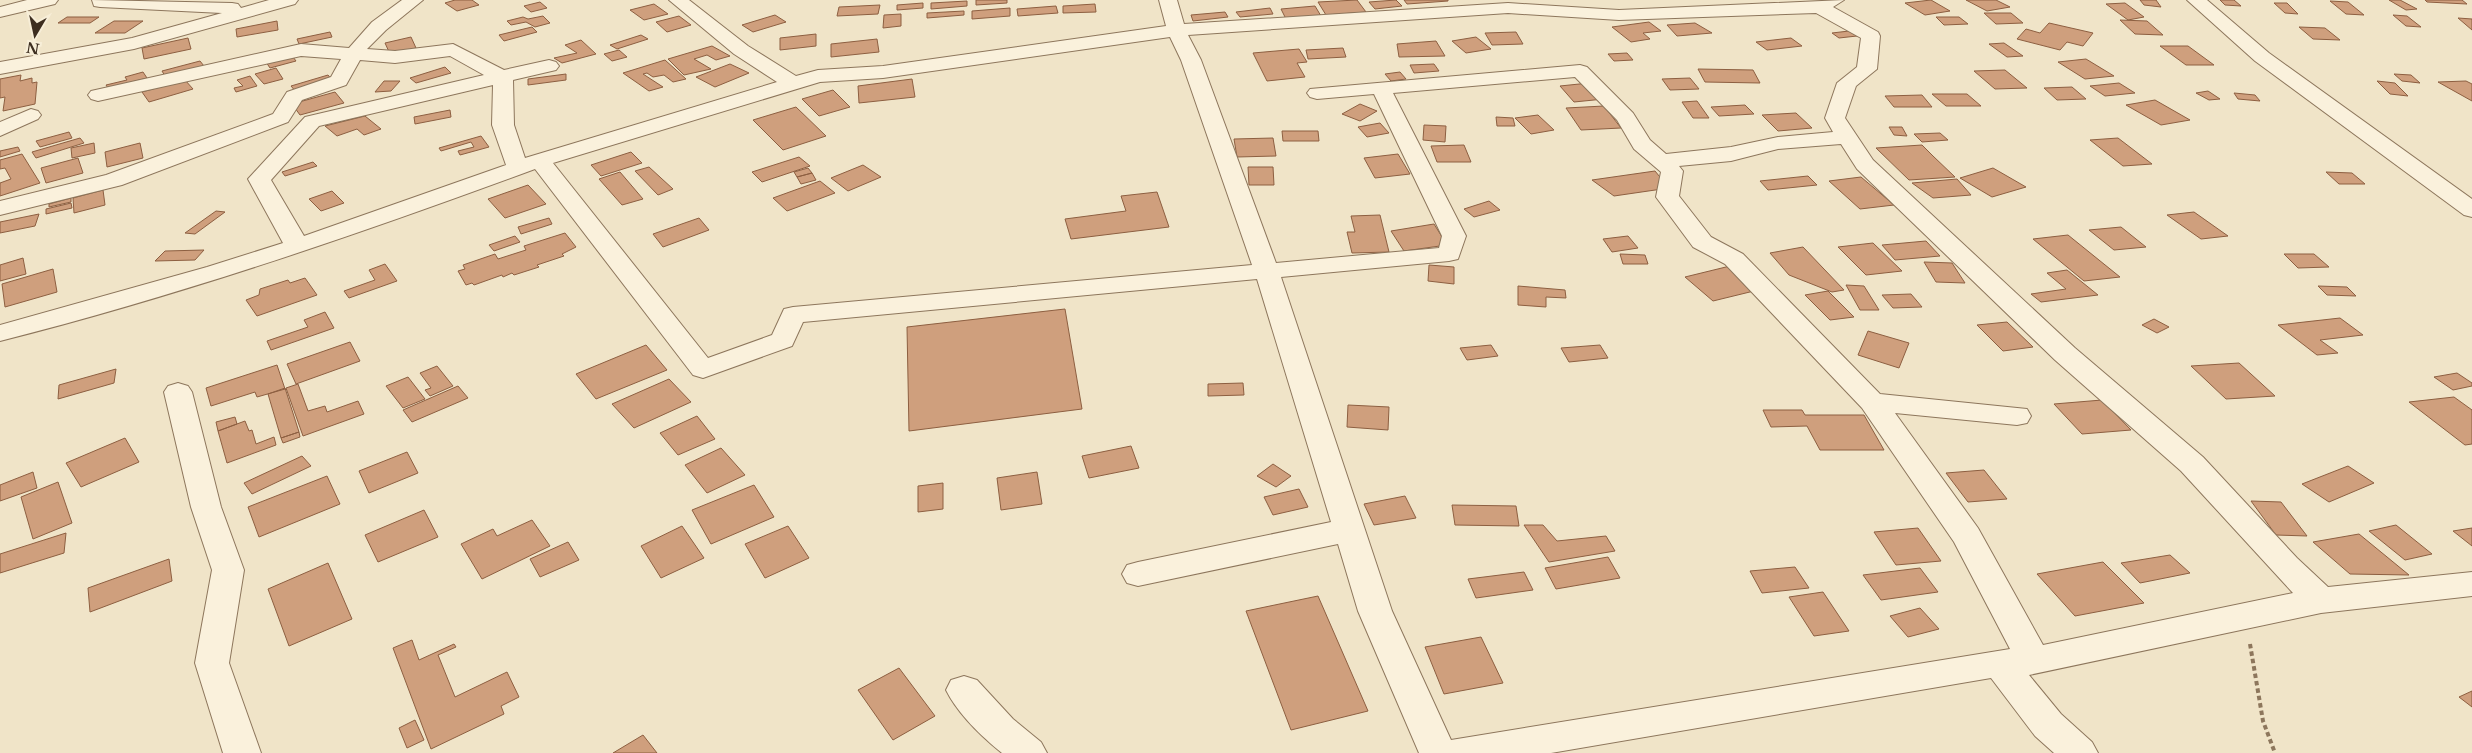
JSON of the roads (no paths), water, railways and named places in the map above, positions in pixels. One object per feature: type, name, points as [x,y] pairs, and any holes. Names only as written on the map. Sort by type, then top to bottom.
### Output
[{"type":"street","points":[[0,12],[49,0]]},
{"type":"street","points":[[101,0],[100,2],[256,9]]},
{"type":"street","points":[[0,68],[134,43],[289,0]]},
{"type":"street","points":[[281,118],[294,96],[339,81],[351,55],[380,22],[414,0]]},
{"type":"street","points":[[678,0],[742,50],[794,84]]},
{"type":"street","points":[[1168,0],[1176,30],[1191,60],[1266,270],[1375,611],[1438,753]]},
{"type":"street","points":[[2196,0],[2262,57],[2472,210]]},
{"type":"street","points":[[0,333],[216,272],[297,246],[529,164],[818,76],[883,72],[1176,30],[1508,8],[1619,15],[1827,3],[1871,36],[1867,69],[1847,83],[1835,118],[1865,164],[2065,354],[2192,464],[2286,566],[2321,600]]},
{"type":"street","points":[[98,96],[301,50],[394,57],[453,50],[503,78]]},
{"type":"street","points":[[0,208],[114,180],[206,144],[281,118],[312,120],[549,66]]},
{"type":"street","points":[[1317,93],[1580,71],[1626,117],[1642,144],[1672,171],[1667,197],[1702,242],[1734,259],[1872,402],[1967,536],[2034,661]]},
{"type":"street","points":[[503,78],[502,125],[529,164],[703,369],[783,340],[793,315],[1449,254],[1454,236],[1381,88]]},
{"type":"street","points":[[0,130],[31,115]]},
{"type":"street","points":[[297,246],[259,180],[312,120]]},
{"type":"street","points":[[1661,161],[1731,154],[1778,143],[1848,137]]},
{"type":"street","points":[[178,392],[206,507],[228,570],[212,663],[242,753]]},
{"type":"street","points":[[1872,402],[2018,416]]},
{"type":"street","points":[[1138,574],[1348,530]]},
{"type":"street","points":[[1458,753],[1999,664],[2034,661],[2321,600],[2472,584]]},
{"type":"street","points":[[1999,664],[2048,725],[2078,753]]},
{"type":"street","points":[[964,690],[1000,730],[1028,753]]}]
